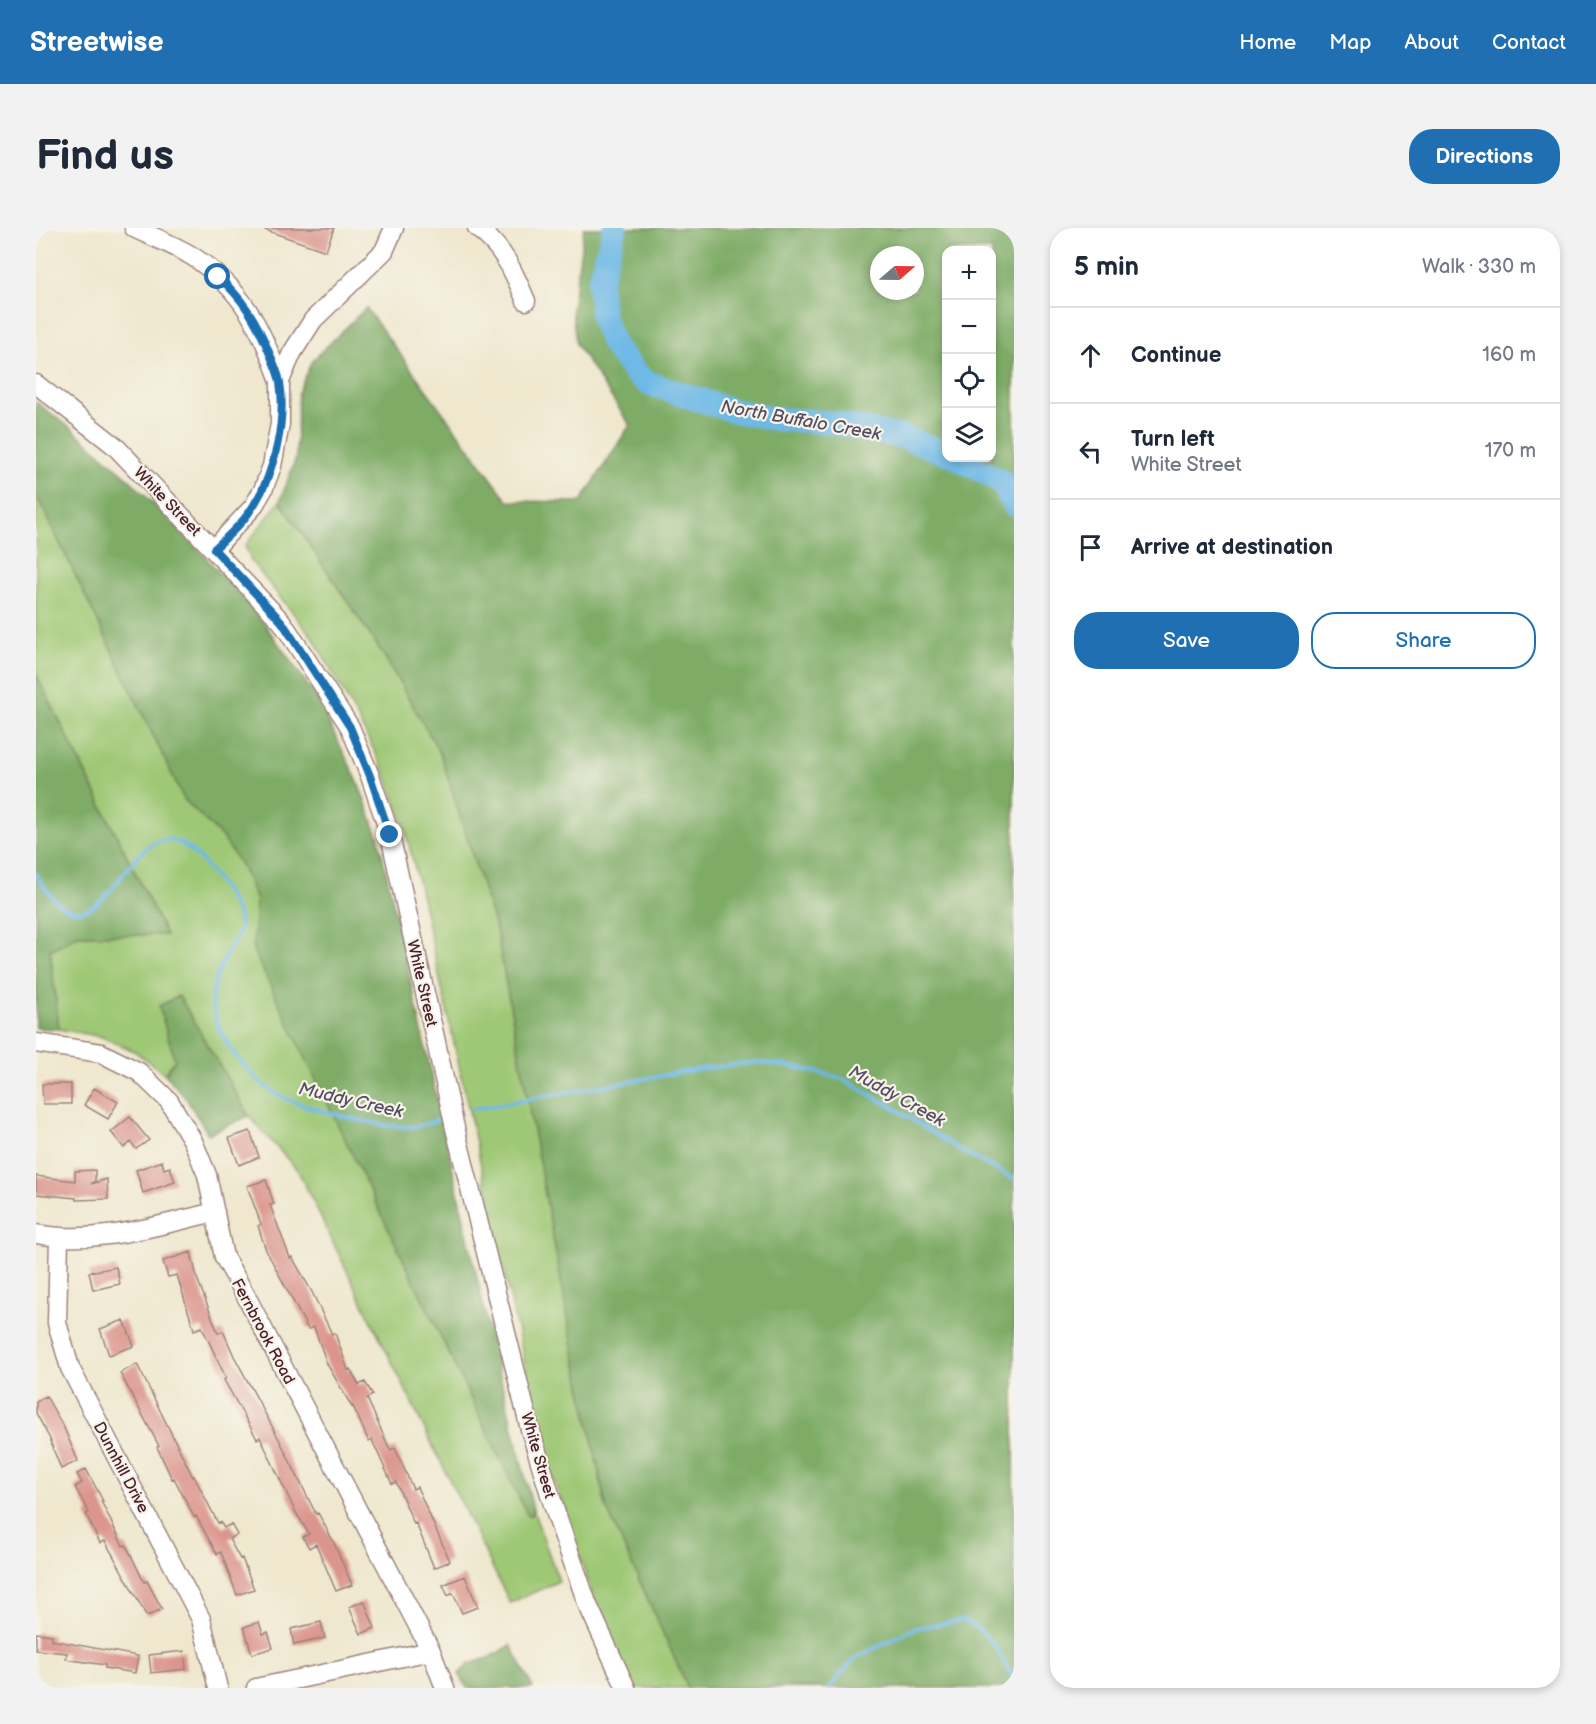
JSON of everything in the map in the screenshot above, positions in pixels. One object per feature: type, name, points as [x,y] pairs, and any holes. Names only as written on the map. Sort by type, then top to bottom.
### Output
[{"type":"street","points":[[134,228],[189,255],[232,289],[258,324],[280,381],[280,424],[272,466],[266,482],[253,507],[214,549]]},
{"type":"street","points":[[280,381],[292,353],[313,320],[384,251],[394,228]]},
{"type":"street","points":[[477,228],[502,251],[516,275],[526,301]]},
{"type":"street","name":"White Street","points":[[36,384],[115,446],[282,622],[350,727],[390,835],[453,1116],[530,1429],[556,1515],[587,1603],[626,1688]]},
{"type":"street","name":"Fernbrook Road","points":[[36,1043],[102,1053],[139,1072],[169,1101],[193,1141],[207,1175],[224,1257],[431,1651],[445,1688]]},
{"type":"street","points":[[36,1234],[60,1238],[92,1238],[129,1233],[215,1212]]},
{"type":"street","name":"Dunnhill Drive","points":[[60,1238],[57,1323],[70,1368],[201,1619],[218,1688]]},
{"type":"street","points":[[256,1688],[431,1651]]},
{"type":"green space","points":[[584,228],[1014,228],[1014,1688],[688,1688],[606,1507],[574,1351],[496,929],[440,753],[383,654],[280,501],[296,458],[298,393],[312,361],[366,308],[508,501],[581,502],[630,425],[576,344],[572,309]]},
{"type":"green space","points":[[36,402],[72,429],[125,475],[200,551],[261,619],[316,697],[357,780],[378,836],[491,1340],[534,1513],[528,1516],[253,950],[256,900],[243,869],[224,839],[184,799],[36,494]]},
{"type":"green space","points":[[36,494],[184,799],[224,839],[243,869],[256,900],[254,950],[528,1516],[534,1513],[559,1581],[510,1603],[298,1171],[249,1116],[179,996],[159,1006],[175,1060],[165,1074],[134,1051],[102,1037],[59,1029],[50,950],[78,935],[166,934],[36,674]]},
{"type":"green space","points":[[280,501],[383,654],[440,753],[496,929],[574,1351],[606,1507],[688,1688],[632,1688],[603,1626],[544,1451],[404,824],[384,770],[314,639],[251,561],[245,546]]},
{"type":"green space","points":[[36,674],[166,935],[78,935],[50,950],[59,1029],[36,1028]]},
{"type":"green space","points":[[179,996],[249,1116],[208,1134],[187,1100],[165,1074],[175,1060],[159,1006]]},
{"type":"green space","points":[[511,1645],[533,1688],[467,1688],[459,1674],[469,1664],[491,1657]]},
{"type":"building","points":[[265,228],[334,228],[326,251],[265,230]]},
{"type":"building","points":[[42,1084],[71,1084],[71,1104],[43,1104]]},
{"type":"building","points":[[94,1088],[118,1102],[108,1119],[84,1105]]},
{"type":"building","points":[[130,1117],[149,1140],[136,1149],[131,1142],[124,1148],[111,1132]]},
{"type":"building","points":[[250,1131],[259,1157],[239,1165],[229,1138]]},
{"type":"building","points":[[162,1161],[164,1169],[170,1167],[175,1182],[143,1193],[136,1170]]},
{"type":"building","points":[[95,1170],[95,1181],[91,1184],[107,1179],[108,1199],[76,1200],[76,1198],[36,1194],[36,1176],[75,1181],[75,1171]]},
{"type":"building","points":[[266,1180],[274,1204],[270,1205],[290,1258],[292,1257],[312,1292],[332,1334],[335,1333],[348,1370],[350,1369],[359,1385],[365,1382],[373,1395],[367,1398],[390,1450],[395,1448],[413,1489],[417,1487],[450,1561],[434,1568],[396,1482],[392,1484],[372,1440],[369,1442],[353,1406],[327,1364],[314,1327],[308,1329],[266,1250],[258,1226],[261,1224],[247,1186]]},
{"type":"building","points":[[191,1252],[197,1278],[218,1333],[223,1331],[316,1514],[318,1513],[333,1541],[352,1585],[336,1591],[316,1544],[309,1548],[303,1537],[309,1534],[295,1511],[260,1437],[257,1439],[224,1380],[226,1378],[202,1327],[194,1330],[177,1275],[168,1277],[163,1261]]},
{"type":"building","points":[[116,1267],[120,1284],[93,1290],[89,1272]]},
{"type":"building","points":[[124,1320],[134,1346],[109,1355],[100,1329]]},
{"type":"building","points":[[137,1364],[218,1523],[220,1522],[224,1528],[231,1524],[237,1535],[229,1539],[240,1559],[242,1558],[254,1589],[237,1595],[221,1552],[217,1554],[174,1478],[172,1479],[157,1447],[159,1446],[120,1373]]},
{"type":"building","points":[[46,1396],[64,1428],[78,1461],[61,1469],[51,1441],[36,1413],[36,1402]]},
{"type":"building","points":[[86,1469],[123,1546],[126,1545],[144,1582],[147,1581],[162,1609],[150,1615],[146,1615],[105,1541],[100,1543],[86,1514],[89,1513],[75,1487],[82,1483],[77,1474]]},
{"type":"building","points":[[465,1576],[478,1607],[462,1613],[453,1593],[448,1596],[443,1585]]},
{"type":"building","points":[[364,1601],[375,1628],[361,1634],[349,1607]]},
{"type":"building","points":[[259,1622],[263,1634],[268,1632],[273,1648],[252,1654],[244,1627]]},
{"type":"building","points":[[321,1622],[325,1638],[294,1645],[291,1629]]},
{"type":"building","points":[[36,1633],[52,1635],[51,1640],[138,1656],[135,1673],[105,1668],[105,1665],[66,1659],[67,1653],[36,1650]]},
{"type":"building","points":[[184,1651],[186,1669],[151,1673],[149,1655]]},
{"type":"waterway","name":"North Buffalo Creek","points":[[615,228],[599,283],[602,316],[613,345],[636,374],[648,383],[731,410],[776,419],[827,422],[903,437],[942,452]]},
{"type":"waterway","name":"North Buffalo Creek","points":[[965,462],[1002,482],[1014,505]]},
{"type":"waterway","name":"Muddy Creek","points":[[36,874],[50,895],[64,908],[87,909],[103,899],[145,849],[160,840],[178,842],[199,858],[211,872],[231,901],[239,920],[240,927],[236,940],[219,971],[212,1000],[220,1031],[245,1067],[275,1093],[303,1105],[342,1116],[411,1127],[442,1119]]},
{"type":"waterway","name":"Muddy Creek","points":[[473,1109],[699,1069],[757,1062],[801,1068],[843,1079],[891,1106],[963,1152],[1014,1179]]},
{"type":"waterway","points":[[829,1688],[855,1658],[915,1628],[964,1620],[979,1629],[995,1646],[1014,1679]]},
{"type":"route","points":[[218,277],[232,289],[258,324],[280,381],[280,424],[272,466],[263,490],[240,523],[214,549],[282,622],[350,727],[390,835]]}]
